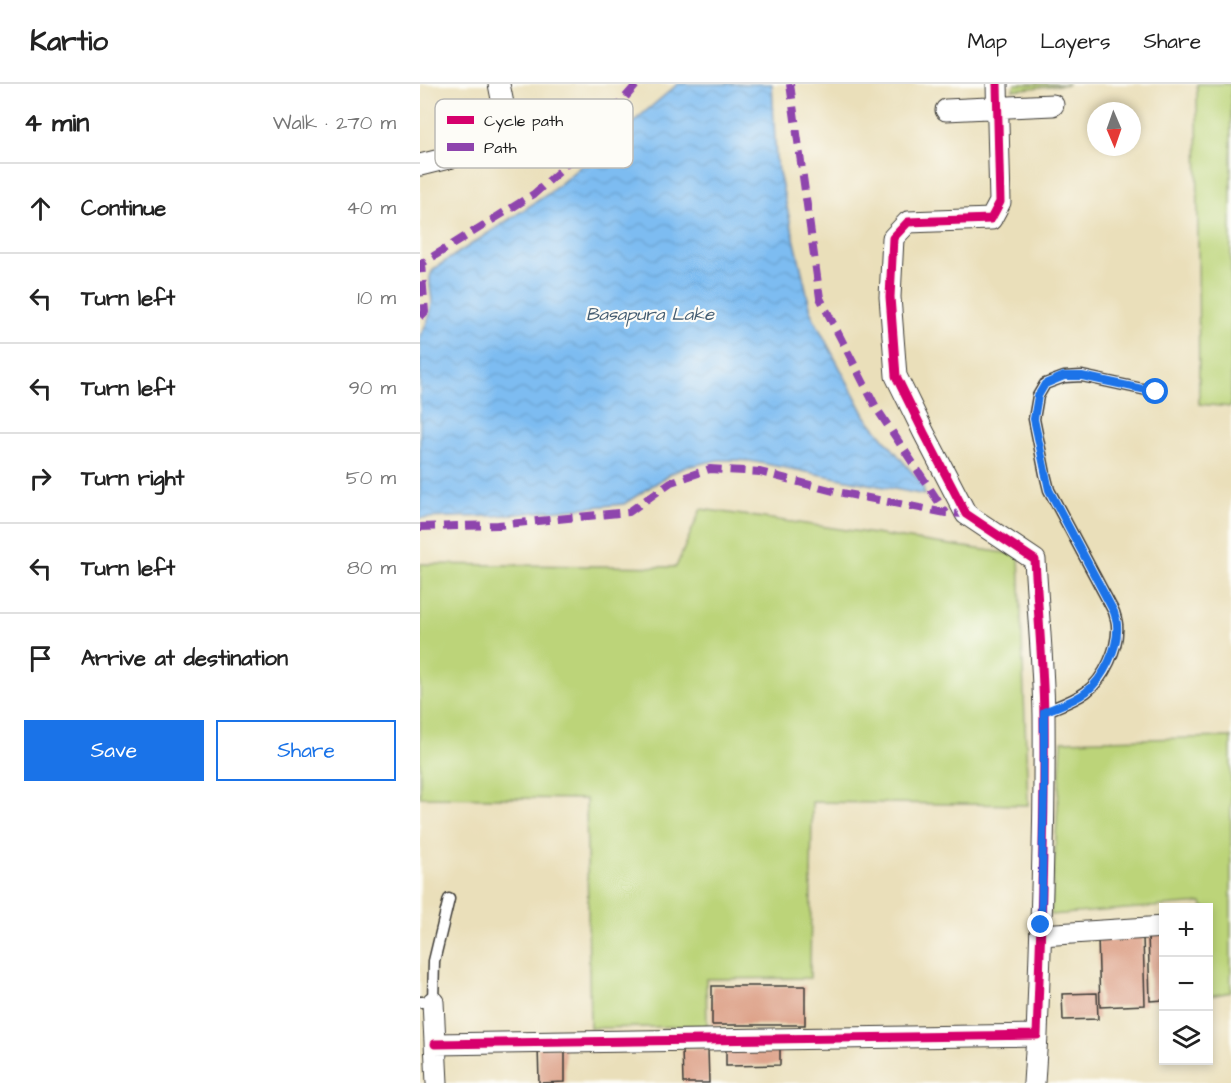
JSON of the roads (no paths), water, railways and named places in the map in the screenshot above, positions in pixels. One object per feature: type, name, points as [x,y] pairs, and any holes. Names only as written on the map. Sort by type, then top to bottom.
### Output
[{"type":"street","points":[[499,84],[502,99]]},
{"type":"street","points":[[997,84],[1000,202],[992,219],[908,222],[893,238],[890,297],[896,376],[966,514],[1035,560],[1044,712],[1044,792],[1041,935],[1034,1083]]},
{"type":"street","points":[[946,110],[1053,105]]},
{"type":"street","points":[[420,165],[435,161]]},
{"type":"street","points":[[1041,935],[1159,927]]},
{"type":"street","points":[[427,1002],[435,1044],[437,1083]]},
{"type":"street","points":[[435,1044],[1036,1035]]},
{"type":"lane","points":[[1044,712],[1085,693],[1097,682],[1107,666],[1117,626],[1114,612],[1049,490],[1034,419],[1038,396],[1045,384],[1064,376],[1082,376],[1156,392]]},
{"type":"lane","points":[[427,1002],[449,899]]},
{"type":"water","name":"Basapura Lake","points":[[678,84],[772,84],[776,160],[812,315],[866,417],[922,484],[925,495],[750,461],[718,460],[686,467],[672,473],[624,504],[494,516],[420,518],[420,336],[428,320],[431,307],[431,274],[438,266],[548,194],[579,168],[633,168],[633,122]]}]
